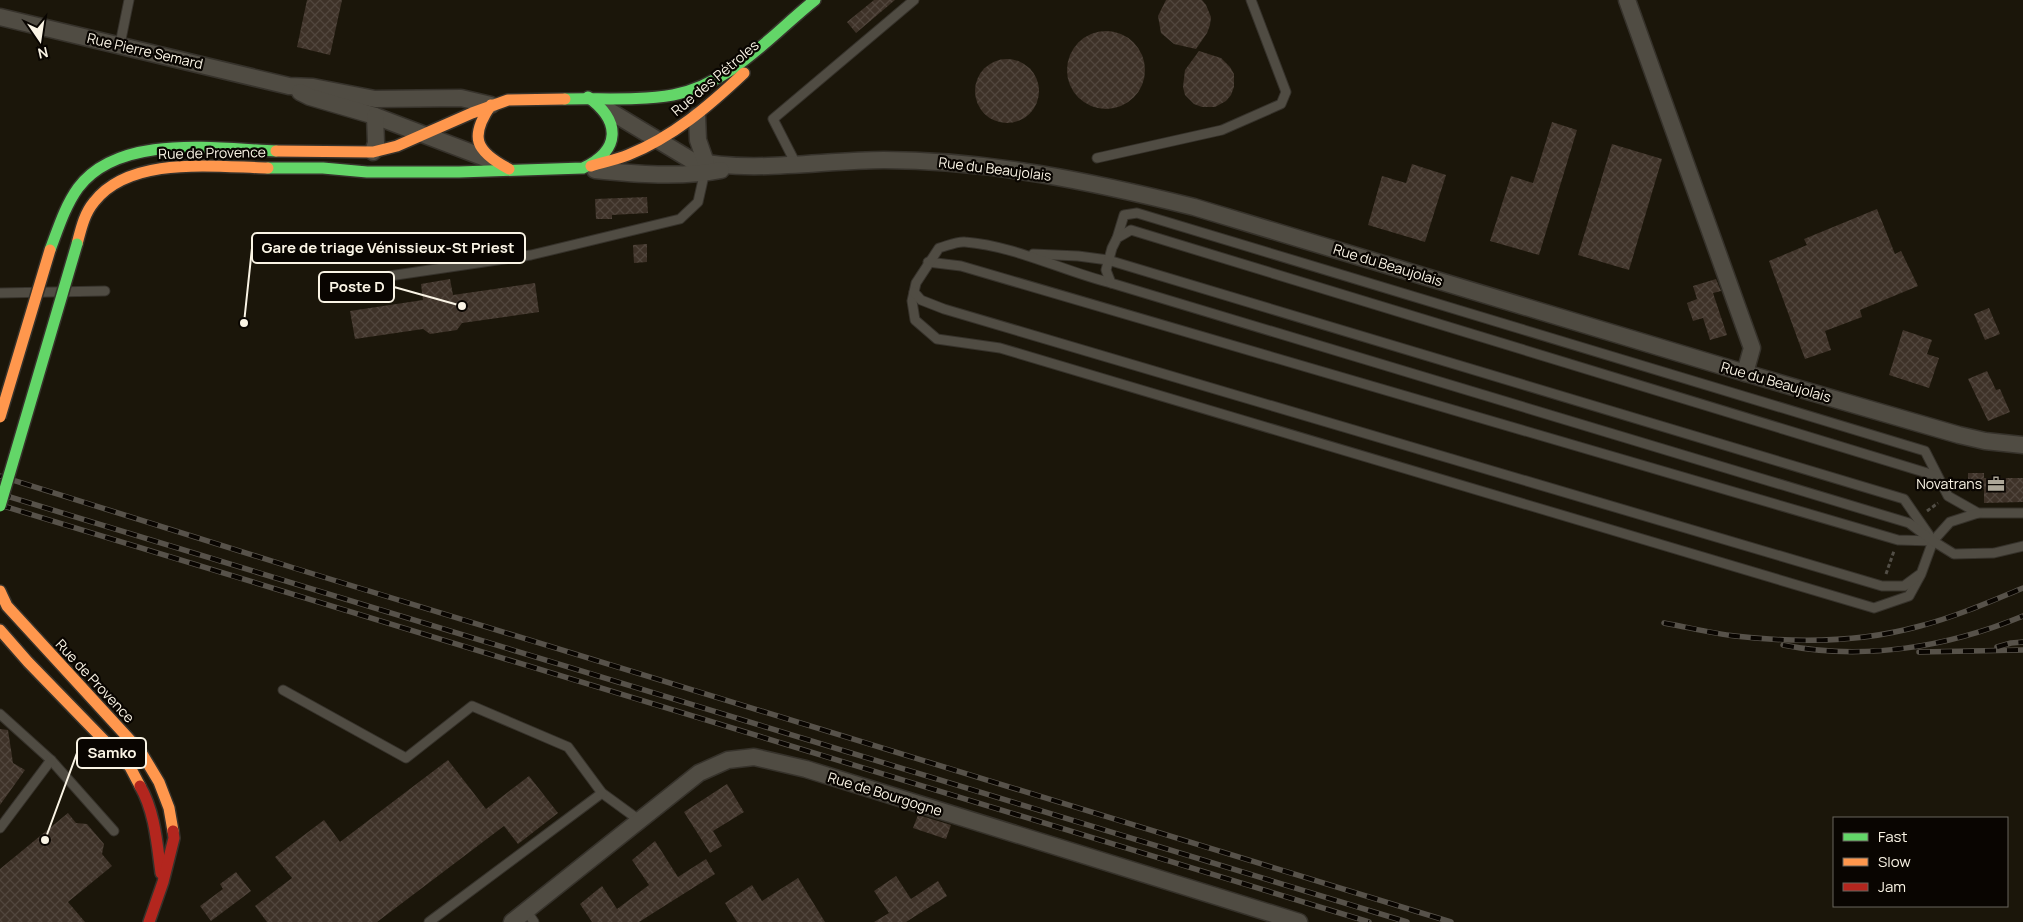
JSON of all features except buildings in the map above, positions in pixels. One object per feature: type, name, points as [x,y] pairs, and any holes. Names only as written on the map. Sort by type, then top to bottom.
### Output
[{"type":"main road","name":"Rue des Pétroles","points":[[594,101],[654,97],[696,89],[714,80],[749,55],[815,0]]},
{"type":"main road","name":"Rue des Pétroles","points":[[583,168],[627,156],[660,140],[697,116],[811,15],[825,0]]},
{"type":"main road","name":"Rue de Provence","points":[[0,417],[62,214],[73,193],[84,180],[96,169],[122,155],[170,148],[373,152],[397,146],[491,105],[508,100],[594,101]]},
{"type":"main road","points":[[583,168],[596,162],[607,152],[611,144],[611,122],[594,101]]},
{"type":"main road","points":[[490,160],[479,145],[478,134],[481,119],[491,105]]},
{"type":"main road","name":"Rue de Provence","points":[[490,160],[509,169]]},
{"type":"main road","name":"Rue de Provence","points":[[0,506],[86,214],[107,188],[120,178],[149,170],[190,166],[323,168],[368,172],[460,172],[583,168]]},
{"type":"main road","name":"Rue de Provence","points":[[0,590],[7,606],[13,613],[141,752],[159,782],[169,808],[174,838],[163,882],[149,922]]},
{"type":"main road","name":"Rue de Provence","points":[[0,630],[28,662],[130,767],[145,794],[153,820],[163,882]]},
{"type":"street","points":[[1627,0],[1752,348],[1745,373]]},
{"type":"street","name":"Rue Pierre Semard","points":[[0,17],[120,44],[289,86],[313,87],[376,99],[461,98],[491,105]]},
{"type":"street","name":"Rue Pierre Semard","points":[[289,86],[310,97],[375,116],[490,160]]},
{"type":"street","name":"Rue du Beaujolais","points":[[594,101],[705,168]]},
{"type":"street","points":[[373,152],[376,143],[375,116]]},
{"type":"street","points":[[697,116],[698,140],[705,168]]},
{"type":"street","name":"Rue du Beaujolais","points":[[583,168],[626,173],[884,160],[966,164],[1061,177],[1204,210],[1745,373],[1959,435],[1985,441],[2023,446]]},
{"type":"street","name":"Rue de Bourgogne","points":[[512,922],[530,916],[639,820],[699,773],[728,760],[754,757],[806,769],[1299,922]]},
{"type":"lane","points":[[120,44],[129,0]]},
{"type":"lane","points":[[796,164],[773,118],[914,0]]},
{"type":"lane","points":[[1097,158],[1222,130],[1282,104],[1286,92],[1251,0]]},
{"type":"lane","points":[[335,284],[531,255],[680,219],[698,202],[705,168]]},
{"type":"lane","points":[[1111,283],[1106,270],[1124,215],[1137,213],[1925,450],[1948,496],[1978,513]]},
{"type":"lane","points":[[1117,238],[1130,230],[1937,476]]},
{"type":"lane","points":[[1933,541],[1904,499],[1108,260],[1078,256],[1024,254],[964,242],[939,248],[928,262],[916,283],[912,301],[915,320],[937,339],[1000,348],[1874,608],[1909,596],[1921,574],[1933,541],[1950,522],[1978,513],[2023,513]]},
{"type":"lane","points":[[1024,254],[1081,276],[1111,283],[1910,523],[1954,554],[1994,553],[2023,546]]},
{"type":"lane","points":[[928,262],[961,266],[1898,540],[1933,541]]},
{"type":"lane","points":[[0,293],[105,291]]},
{"type":"lane","points":[[914,292],[921,300],[944,309],[1882,586],[1904,586],[1921,574]]},
{"type":"lane","points":[[283,690],[406,758],[472,706],[568,747],[602,794],[639,820]]},
{"type":"lane","points":[[0,714],[51,760],[114,831]]},
{"type":"lane","points":[[0,828],[51,760]]},
{"type":"lane","points":[[429,922],[602,794]]},
{"type":"railway","points":[[0,476],[294,568],[1451,922]]},
{"type":"railway","points":[[0,494],[1407,922]]},
{"type":"railway","points":[[0,505],[1369,922]]},
{"type":"railway","points":[[1664,623],[1726,635],[1781,640],[1828,640],[1874,636],[1933,622],[1972,609],[2023,588]]},
{"type":"railway","points":[[1783,645],[1813,650],[1844,652],[1905,648],[1965,636],[2023,616]]},
{"type":"railway","points":[[1997,647],[2023,642]]},
{"type":"railway","points":[[1919,652],[2023,650]]},
{"type":"traffic: fast","points":[[565,99],[647,98],[673,95],[694,89],[732,69],[815,0]]},
{"type":"traffic: fast","points":[[268,168],[323,168],[367,172],[459,172],[583,168],[604,153],[610,144],[612,135],[611,125],[606,116],[599,106],[588,97]]},
{"type":"traffic: fast","points":[[50,250],[66,210],[78,188],[96,171],[118,159],[143,152],[170,148],[198,147],[276,151]]},
{"type":"traffic: fast","points":[[0,506],[77,244]]},
{"type":"traffic: slow","points":[[591,166],[628,155],[675,130],[704,109],[744,73]]},
{"type":"traffic: slow","points":[[276,151],[373,152],[397,146],[472,113],[508,100],[565,99]]},
{"type":"traffic: slow","points":[[491,105],[480,126],[479,142],[489,156],[509,169]]},
{"type":"traffic: slow","points":[[77,244],[85,217],[94,202],[110,187],[129,177],[151,170],[175,167],[224,166],[268,168]]},
{"type":"traffic: slow","points":[[0,417],[50,250]]},
{"type":"traffic: slow","points":[[0,591],[7,606],[141,752],[159,782],[169,808],[173,831]]},
{"type":"traffic: slow","points":[[0,630],[28,662],[130,767],[140,786]]},
{"type":"traffic: jam","points":[[140,786],[152,817],[161,873]]},
{"type":"traffic: jam","points":[[149,922],[163,882],[174,838],[173,831]]},
{"type":"place","name":"Poste D","points":[[462,306]]},
{"type":"place","name":"Gare de triage Vénissieux-St Priest","points":[[244,323]]},
{"type":"place","name":"Novatrans","points":[[1996,484]]},
{"type":"place","name":"Samko","points":[[45,840]]}]
